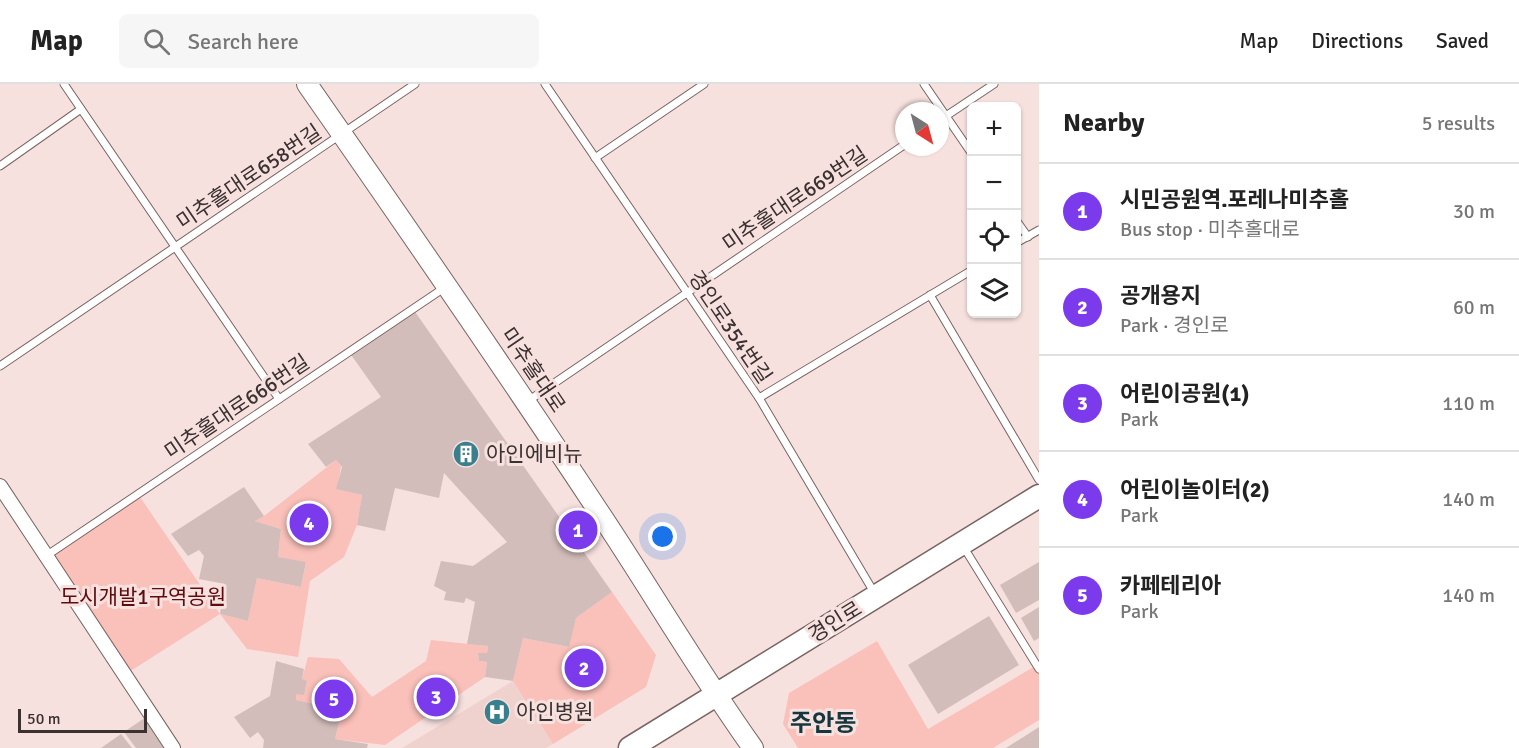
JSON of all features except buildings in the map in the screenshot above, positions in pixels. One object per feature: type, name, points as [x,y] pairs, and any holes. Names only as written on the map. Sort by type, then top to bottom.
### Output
[{"type":"main road","name":"미추홀대로","points":[[307,84],[526,402],[601,514],[716,696],[753,748]]},
{"type":"main road","name":"경인로","points":[[630,748],[1039,496]]},
{"type":"street","points":[[0,486],[173,748]]},
{"type":"lane","name":"미추홀대로658번길","points":[[64,84],[176,247]]},
{"type":"lane","name":"미추홀대로658번길","points":[[0,366],[415,84]]},
{"type":"lane","name":"경인로354번길","points":[[544,84],[759,398],[876,596]]},
{"type":"lane","points":[[595,158],[704,84]]},
{"type":"lane","points":[[924,84],[934,102]]},
{"type":"lane","points":[[949,114],[994,84]]},
{"type":"lane","points":[[0,166],[81,109]]},
{"type":"lane","points":[[949,125],[967,148]]},
{"type":"lane","name":"미추홀대로669번길","points":[[526,402],[895,151]]},
{"type":"lane","points":[[1021,226],[1028,237]]},
{"type":"lane","points":[[1021,241],[1039,230]]},
{"type":"lane","points":[[176,247],[279,399]]},
{"type":"lane","points":[[759,398],[967,273]]},
{"type":"lane","name":"미추홀대로666번길","points":[[46,556],[447,286]]},
{"type":"lane","points":[[930,295],[1039,480]]},
{"type":"lane","points":[[962,543],[1039,669]]},
{"type":"shaded area","name":"아인병원","points":[[513,681],[553,744],[546,748],[402,748]]},
{"type":"green space","points":[[336,460],[341,466],[337,489],[362,495],[357,525],[344,557],[310,581],[298,657],[247,649],[220,614],[248,621],[257,578],[301,587],[306,563],[278,557],[281,529],[255,521]]},
{"type":"green space","name":"도시개발1구역공원","points":[[138,494],[220,614],[129,672],[50,553]]},
{"type":"green space","points":[[612,592],[656,655],[646,687],[553,744],[513,681],[523,638],[568,647],[576,618]]},
{"type":"green space","points":[[431,640],[488,646],[487,653],[478,653],[479,661],[487,662],[485,677],[385,745],[335,739],[342,710],[296,700],[296,694],[304,694],[307,682],[302,679],[308,657],[339,659],[372,697],[426,661]]},
{"type":"green space","points":[[877,641],[928,729],[1037,665],[1039,669],[1039,720],[993,748],[798,748],[783,724],[789,693]]},
{"type":"place","name":"아인에비뉴","points":[[466,454]]},
{"type":"place","name":"어린이놀이터(2)","points":[[309,523]]},
{"type":"place","name":"시민공원역.포레나미추홀","points":[[578,530]]},
{"type":"place","name":"공개용지","points":[[584,668]]},
{"type":"place","name":"어린이공원(1)","points":[[436,697]]},
{"type":"place","name":"카페테리아","points":[[334,699]]},
{"type":"place","name":"아인병원","points":[[497,712]]},
{"type":"district","name":"주안동","points":[[823,723]]}]
